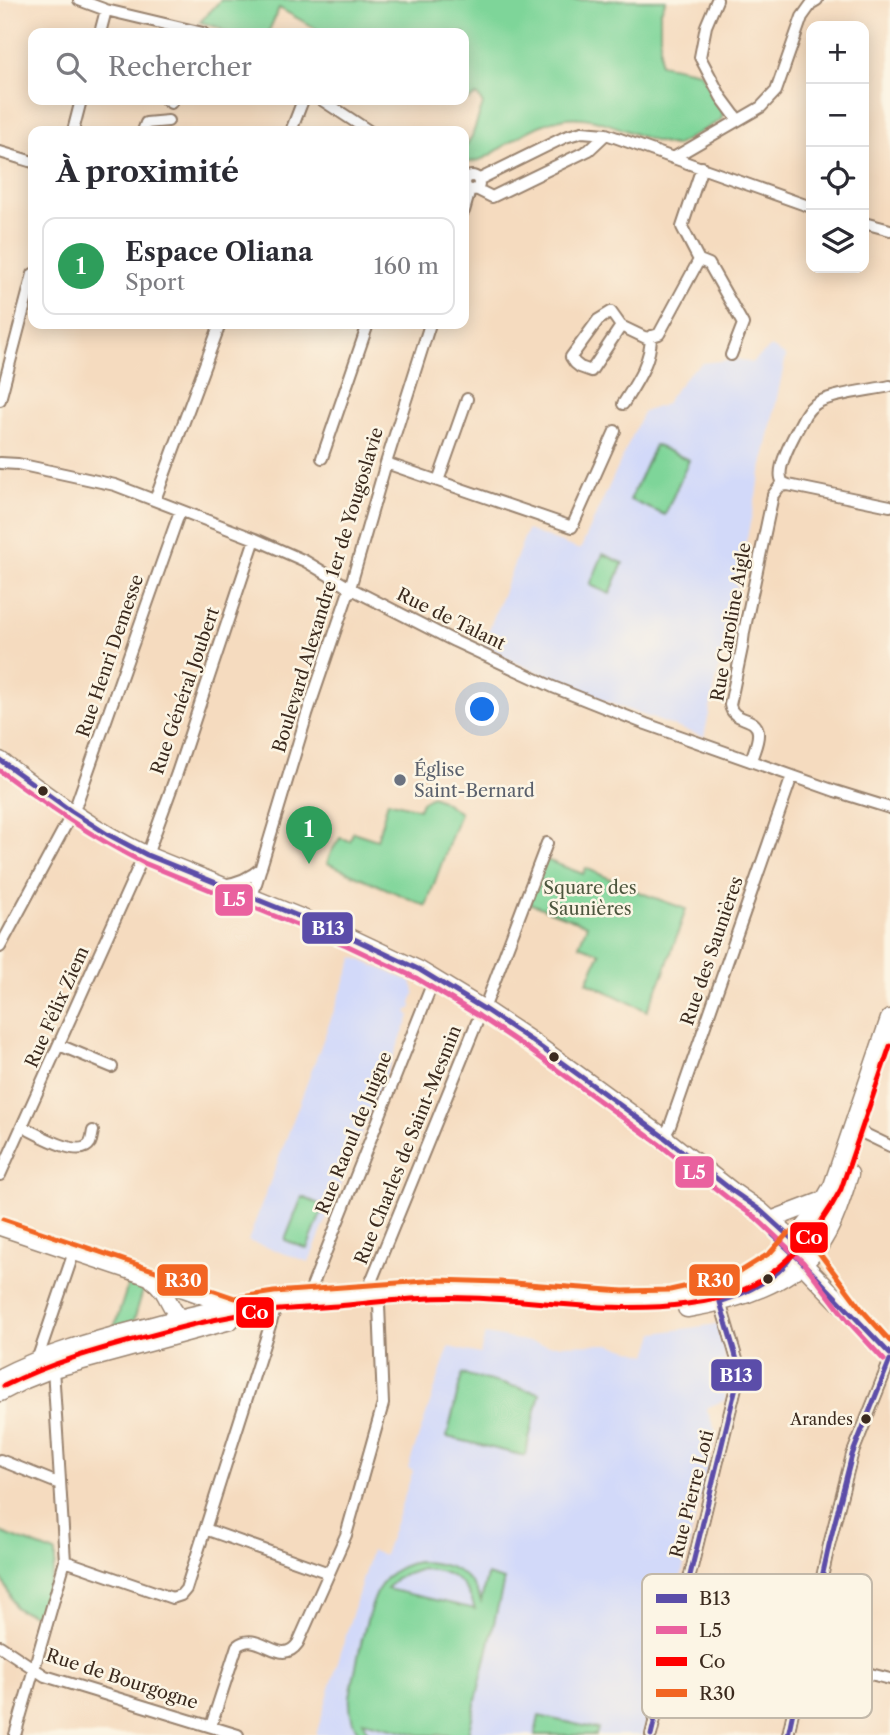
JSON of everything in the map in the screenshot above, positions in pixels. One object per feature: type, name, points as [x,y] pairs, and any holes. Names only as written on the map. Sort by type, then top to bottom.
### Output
[{"type":"main road","points":[[0,760],[73,813],[116,840],[350,937],[420,970],[533,1041],[760,1210],[798,1252],[814,1276],[890,1354]]},
{"type":"main road","points":[[0,1392],[45,1364],[86,1344],[181,1319],[275,1301],[472,1300],[647,1312],[728,1299],[781,1268],[798,1252],[830,1193],[890,1019]]},
{"type":"main road","points":[[0,1378],[45,1364],[91,1357],[249,1316],[373,1299],[455,1289],[623,1300],[671,1299],[736,1284],[776,1260],[823,1239],[890,1056]]},
{"type":"main road","points":[[734,1192],[771,1234],[798,1252]]},
{"type":"main road","points":[[771,1220],[830,1193]]},
{"type":"main road","points":[[0,1227],[147,1276],[170,1290],[234,1307]]},
{"type":"main road","points":[[170,1290],[174,1312],[181,1319],[208,1325]]},
{"type":"main road","points":[[150,1327],[163,1312],[170,1290]]},
{"type":"main road","points":[[91,1357],[123,1342],[172,1328],[181,1319]]},
{"type":"street","points":[[717,0],[706,26],[700,57],[721,97],[738,120]]},
{"type":"street","points":[[673,158],[761,107],[776,91],[802,17],[817,0]]},
{"type":"street","points":[[84,1],[168,28]]},
{"type":"street","points":[[101,28],[106,9]]},
{"type":"street","points":[[73,126],[80,105]]},
{"type":"street","points":[[292,126],[301,105]]},
{"type":"street","points":[[329,105],[360,126]]},
{"type":"street","points":[[145,126],[146,123],[168,121]]},
{"type":"street","points":[[471,184],[565,137],[582,132],[606,134],[806,205]]},
{"type":"street","points":[[471,184],[492,197],[589,150],[606,134]]},
{"type":"street","points":[[0,152],[28,160]]},
{"type":"street","points":[[702,167],[682,227],[699,261],[709,264],[743,324],[731,355]]},
{"type":"street","points":[[869,224],[890,230]]},
{"type":"street","points":[[621,326],[591,371],[575,363],[571,357],[598,320],[611,312],[621,326],[646,338],[659,334],[699,261]]},
{"type":"street","points":[[0,400],[28,293]]},
{"type":"street","points":[[155,500],[218,329]]},
{"type":"street","points":[[322,458],[366,329]]},
{"type":"street","name":"Boulevard Alexandre 1er de Yougoslavie","points":[[252,897],[428,329]]},
{"type":"street","points":[[623,404],[645,366],[651,348],[651,336]]},
{"type":"street","points":[[890,386],[830,398],[809,409],[782,465],[781,479],[788,485],[890,506]]},
{"type":"street","points":[[438,481],[467,399]]},
{"type":"street","points":[[386,463],[572,527],[615,430]]},
{"type":"street","name":"Rue de Talant","points":[[0,463],[18,464],[115,485],[155,500],[305,561],[350,588],[543,683],[646,724],[890,808]]},
{"type":"street","name":"Rue Caroline Aigle","points":[[751,761],[757,738],[756,727],[735,715],[730,708],[772,500],[780,486],[788,485]]},
{"type":"street","name":"Rue Henri Demesse","points":[[0,947],[73,813],[180,511]]},
{"type":"street","name":"Rue Général Joubert","points":[[147,855],[255,539]]},
{"type":"street","name":"Rue des Saunières","points":[[664,1137],[792,776]]},
{"type":"street","name":"Rue Charles de Saint-Mesmin","points":[[373,1299],[547,843]]},
{"type":"street","name":"Rue Félix Ziem","points":[[0,1175],[141,862],[147,855]]},
{"type":"street","points":[[223,885],[253,876],[261,868]]},
{"type":"street","name":"Rue Raoul de Juigne","points":[[315,1299],[311,1289],[429,992],[436,981]]},
{"type":"street","points":[[59,1045],[112,1067]]},
{"type":"street","points":[[23,1127],[78,1150],[90,1143],[93,1131]]},
{"type":"street","points":[[863,1133],[890,1146]]},
{"type":"street","points":[[15,1735],[65,1561],[60,1484],[45,1364],[75,1252]]},
{"type":"street","points":[[211,1726],[237,1646],[251,1640],[281,1652],[294,1649],[346,1535],[383,1404],[373,1299]]},
{"type":"street","name":"Rue Pierre Loti","points":[[690,1574],[736,1387],[737,1360],[728,1299]]},
{"type":"street","points":[[65,1561],[172,1598],[181,1595],[186,1589],[274,1313]]},
{"type":"street","points":[[823,1574],[852,1455],[890,1360]]},
{"type":"street","points":[[0,1460],[60,1484]]},
{"type":"street","points":[[205,1529],[329,1573]]},
{"type":"street","name":"Rue de Bourgogne","points":[[0,1646],[45,1676],[238,1735]]},
{"type":"street","points":[[872,1674],[890,1679]]},
{"type":"shaded area","points":[[771,347],[786,356],[704,737],[615,705],[482,648],[527,530],[580,550],[643,412],[666,404],[690,372],[702,363],[738,359],[751,363]]},
{"type":"shaded area","points":[[354,957],[410,981],[415,993],[411,1002],[412,1008],[407,1011],[410,1016],[309,1262],[248,1241]]},
{"type":"shaded area","points":[[718,1324],[724,1342],[726,1383],[725,1400],[706,1408],[716,1432],[682,1574],[642,1574],[642,1718],[647,1718],[643,1735],[316,1735],[371,1551],[384,1555],[413,1471],[408,1468],[449,1347],[480,1354],[485,1334],[547,1345],[609,1344],[648,1355],[655,1333]]},
{"type":"green space","points":[[221,0],[666,0],[660,13],[660,64],[700,72],[723,113],[721,120],[675,146],[594,120],[566,118],[531,130],[483,159],[469,162],[469,141],[483,104],[477,95],[469,99],[469,28],[315,28],[279,8],[270,28],[219,28],[200,22]]},
{"type":"green space","points":[[655,445],[689,460],[665,515],[630,500]]},
{"type":"green space","points":[[603,554],[623,563],[610,594],[590,585]]},
{"type":"green space","points":[[432,796],[460,813],[426,906],[327,863],[340,838],[350,841],[353,832],[377,840],[388,801],[419,809],[422,802]]},
{"type":"green space","name":"Square des Saunières","points":[[544,859],[583,874],[586,868],[686,909],[664,973],[647,1011],[587,982],[600,953],[579,945],[587,925],[526,902]]},
{"type":"green space","points":[[302,1197],[324,1206],[307,1249],[285,1240]]},
{"type":"green space","points":[[129,1282],[144,1287],[133,1324],[114,1328]]},
{"type":"green space","points":[[462,1374],[540,1393],[525,1456],[447,1437]]},
{"type":"green space","points":[[0,1532],[55,1553],[55,1564],[40,1617],[15,1607],[0,1574]]},
{"type":"green space","points":[[417,1562],[439,1564],[456,1570],[471,1582],[481,1601],[487,1575],[504,1580],[468,1735],[420,1735],[363,1721],[371,1735],[360,1735],[350,1712],[350,1696],[374,1598],[388,1576]],"holes":[[[421,1569],[456,1578],[472,1599],[475,1609],[387,1589],[396,1578]]]},
{"type":"green space","points":[[539,1716],[598,1729],[596,1735],[535,1735]]},
{"type":"transit line","name":"B13","points":[[0,760],[71,811],[147,855],[350,937],[420,970],[532,1041],[760,1210],[793,1240],[793,1251],[789,1260],[773,1276],[720,1302],[737,1360],[736,1387],[690,1574]]},
{"type":"transit line","name":"L5","points":[[0,771],[70,820],[144,863],[346,945],[416,978],[479,1016],[659,1144],[755,1217],[803,1262],[848,1321],[884,1360]]},
{"type":"transit line","name":"Co","points":[[4,1386],[57,1364],[112,1346],[203,1322],[258,1312],[453,1298],[605,1307],[660,1307],[706,1301],[732,1294],[754,1284],[785,1263],[811,1235],[832,1205],[841,1189],[890,1046]]},
{"type":"transit line","name":"R30","points":[[3,1219],[235,1298],[274,1292],[439,1280],[623,1291],[670,1290],[733,1276],[770,1253],[787,1234],[795,1231],[817,1250],[862,1310],[890,1341]]},
{"type":"transit line","name":"B13","points":[[773,1235],[890,1354]]},
{"type":"transit line","name":"B13","points":[[823,1574],[852,1455],[890,1360]]},
{"type":"transit line","name":"B13","points":[[651,1735],[655,1718]]},
{"type":"transit line","name":"B13","points":[[788,1735],[792,1718]]},
{"type":"place","name":"Église Saint-Bernard","points":[[400,780]]},
{"type":"place","name":"Espace Oliana","points":[[309,864]]},
{"type":"place","name":"Arandes","points":[[866,1419]]}]
